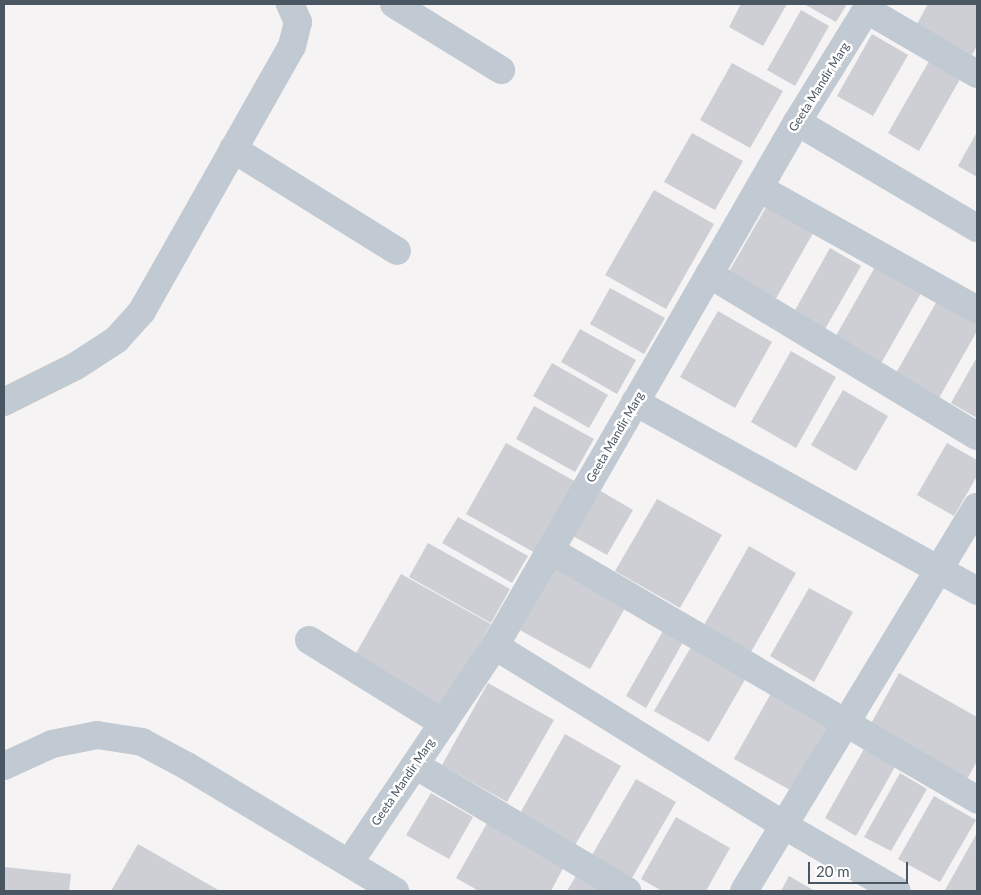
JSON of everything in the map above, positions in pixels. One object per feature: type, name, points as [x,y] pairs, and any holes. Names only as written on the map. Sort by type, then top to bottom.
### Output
[{"type":"street","points":[[4,402],[76,366],[116,340],[142,311],[292,46],[298,22],[290,4]]},
{"type":"street","points":[[394,4],[501,70]]},
{"type":"street","points":[[868,7],[977,74]]},
{"type":"street","name":"Geeta Mandir Marg","points":[[349,863],[495,646],[797,122],[868,7]]},
{"type":"street","points":[[797,122],[977,228]]},
{"type":"street","points":[[233,149],[397,251]]},
{"type":"street","points":[[759,188],[977,310]]},
{"type":"street","points":[[709,274],[977,436]]},
{"type":"street","points":[[635,402],[977,591]]},
{"type":"street","points":[[744,891],[785,826],[937,569],[977,507]]},
{"type":"street","points":[[550,550],[977,800]]},
{"type":"street","points":[[309,640],[444,723]]},
{"type":"street","points":[[495,646],[785,826],[897,891]]},
{"type":"street","points":[[4,766],[52,744],[97,735],[142,742],[395,891]]},
{"type":"street","points":[[415,765],[627,891]]},
{"type":"building","points":[[741,4],[787,4],[763,46],[729,27]]},
{"type":"building","points":[[804,4],[847,4],[836,22]]},
{"type":"building","points":[[928,4],[977,4],[977,46],[972,55],[917,24]]},
{"type":"building","points":[[801,10],[829,26],[795,86],[767,70]]},
{"type":"building","points":[[872,34],[908,55],[873,116],[837,96]]},
{"type":"building","points":[[932,56],[963,74],[919,151],[888,133]]},
{"type":"building","points":[[732,63],[783,91],[750,148],[700,120]]},
{"type":"building","points":[[977,132],[977,177],[958,166]]},
{"type":"building","points":[[692,133],[743,161],[715,210],[664,182]]},
{"type":"building","points":[[654,190],[714,224],[666,309],[605,275]]},
{"type":"building","points":[[769,202],[816,228],[774,302],[727,275]]},
{"type":"building","points":[[830,248],[861,266],[825,329],[794,312]]},
{"type":"building","points":[[879,260],[925,286],[879,367],[833,341]]},
{"type":"building","points":[[610,288],[665,318],[644,354],[590,324]]},
{"type":"building","points":[[937,301],[977,324],[977,331],[939,398],[896,373]]},
{"type":"building","points":[[718,311],[772,342],[735,408],[680,377]]},
{"type":"building","points":[[580,329],[636,360],[617,394],[561,362]]},
{"type":"building","points":[[791,351],[836,377],[796,448],[751,422]]},
{"type":"building","points":[[977,357],[977,418],[951,403]]},
{"type":"building","points":[[552,363],[608,395],[589,428],[533,396]]},
{"type":"building","points":[[843,390],[888,416],[856,471],[811,445]]},
{"type":"building","points":[[534,406],[594,439],[575,472],[516,439]]},
{"type":"building","points":[[506,443],[578,483],[537,554],[466,514]]},
{"type":"building","points":[[947,443],[977,460],[977,476],[954,516],[917,495]]},
{"type":"building","points":[[599,490],[633,510],[607,555],[573,536]]},
{"type":"building","points":[[657,499],[722,535],[680,608],[615,571]]},
{"type":"building","points":[[458,517],[528,556],[512,583],[442,543]]},
{"type":"building","points":[[428,543],[510,589],[491,623],[409,577]]},
{"type":"building","points":[[749,546],[796,573],[751,652],[704,625]]},
{"type":"building","points":[[556,562],[628,603],[590,669],[518,629]]},
{"type":"building","points":[[401,574],[491,624],[441,713],[351,662]]},
{"type":"building","points":[[809,588],[853,612],[814,682],[770,656]]},
{"type":"building","points":[[667,624],[687,635],[646,708],[626,696]]},
{"type":"building","points":[[695,640],[750,671],[709,742],[654,711]]},
{"type":"building","points":[[899,673],[977,717],[977,761],[965,783],[868,729]]},
{"type":"building","points":[[488,683],[554,720],[507,802],[442,765]]},
{"type":"building","points":[[774,688],[831,720],[790,790],[734,759]]},
{"type":"building","points":[[565,734],[621,766],[574,847],[519,815]]},
{"type":"building","points":[[865,747],[896,765],[856,836],[825,818]]},
{"type":"building","points":[[900,773],[927,789],[891,851],[864,837]]},
{"type":"building","points":[[636,779],[676,802],[632,878],[592,855]]},
{"type":"building","points":[[431,793],[473,817],[449,859],[406,835]]},
{"type":"building","points":[[934,796],[976,820],[940,882],[898,859]]},
{"type":"building","points":[[676,817],[730,848],[706,891],[662,891],[641,879]]},
{"type":"building","points":[[490,818],[567,861],[551,891],[479,891],[456,878]]},
{"type":"building","points":[[977,833],[977,891],[945,890]]},
{"type":"building","points":[[138,844],[220,891],[111,891]]},
{"type":"building","points":[[4,867],[71,874],[69,891],[4,891]]},
{"type":"building","points":[[580,869],[619,891],[567,891]]},
{"type":"building","points":[[789,876],[815,891],[781,891]]}]
